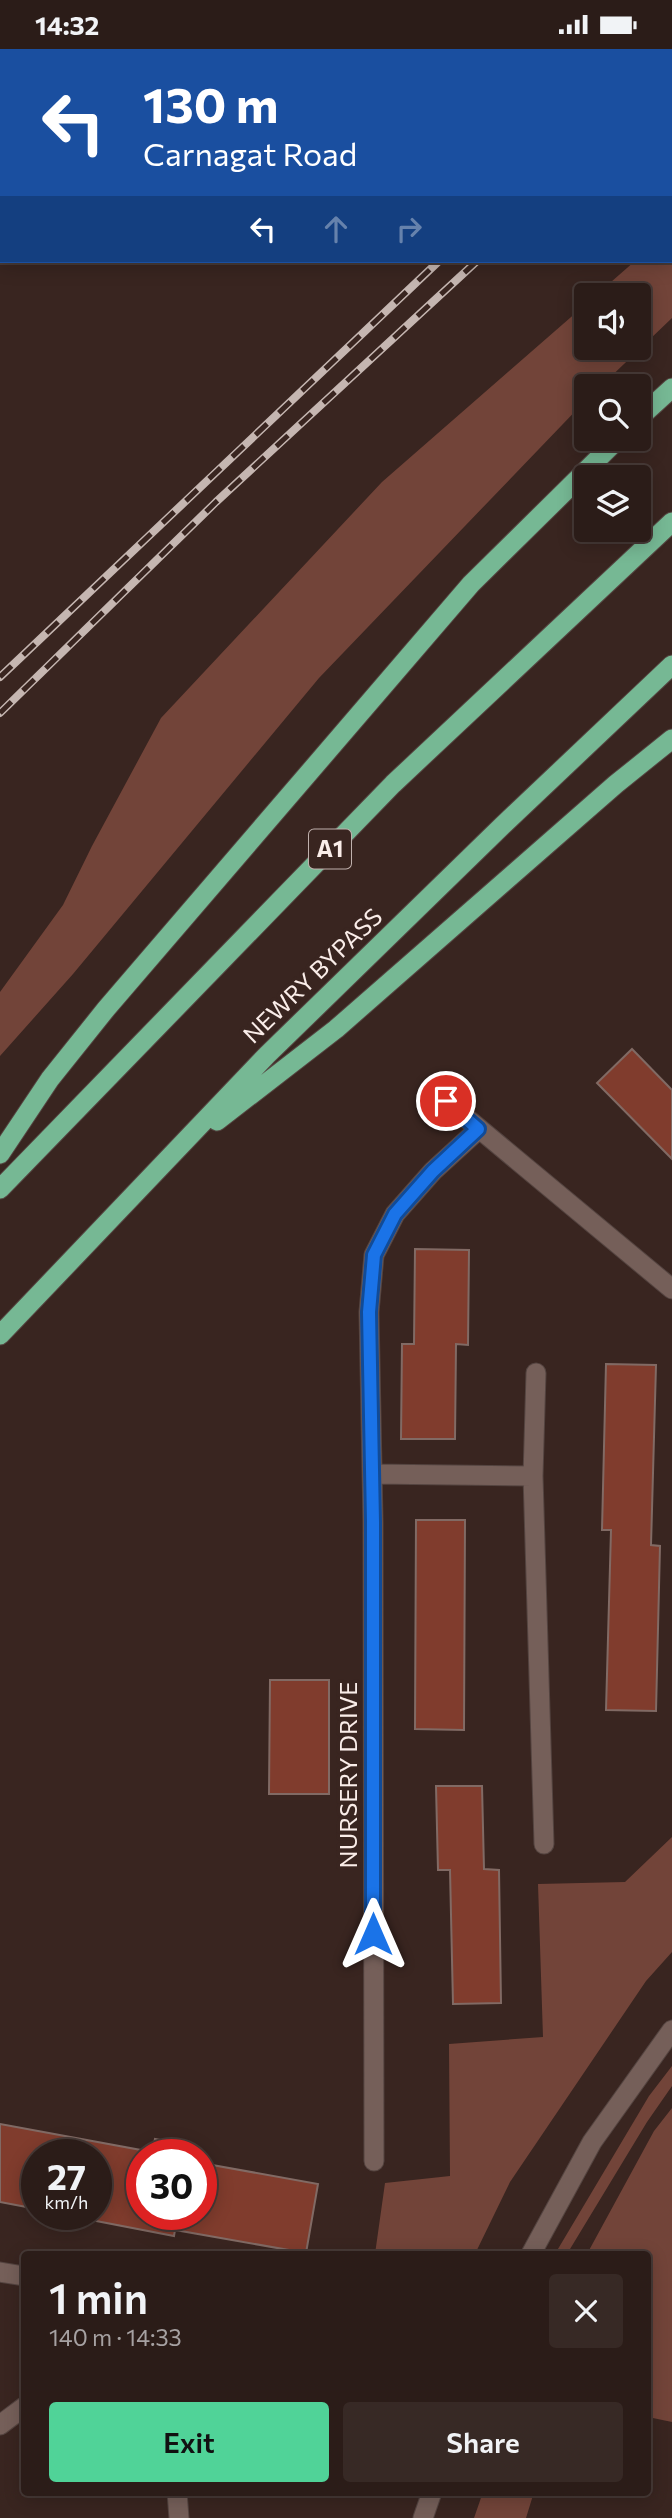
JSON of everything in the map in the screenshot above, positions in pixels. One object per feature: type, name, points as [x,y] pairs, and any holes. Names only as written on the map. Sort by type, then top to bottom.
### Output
[{"type":"highway","points":[[651,407],[672,388]]},
{"type":"highway","points":[[0,1154],[50,1079],[106,1009],[471,585],[606,451]]},
{"type":"highway","name":"A1","points":[[0,1189],[393,783],[672,522]]},
{"type":"highway","name":"NEWRY BYPASS","points":[[0,1335],[267,1055],[672,665]]},
{"type":"highway","points":[[164,1163],[336,1028],[672,739]]},
{"type":"street","points":[[446,1101],[672,1289]]},
{"type":"street","name":"NURSERY DRIVE","points":[[374,2161],[373,1473],[369,1312],[374,1255],[395,1214],[433,1171],[478,1129]]},
{"type":"street","points":[[536,1373],[533,1476],[544,1844]]},
{"type":"street","points":[[373,1473],[533,1476]]},
{"type":"street","points":[[533,2251],[593,2142],[672,2031]]},
{"type":"street","points":[[0,2272],[21,2276]]},
{"type":"street","points":[[0,2425],[21,2409]]},
{"type":"street","points":[[177,2496],[178,2518]]},
{"type":"street","points":[[423,2518],[431,2496]]},
{"type":"shaded area","points":[[633,263],[672,263],[672,318],[651,338],[651,283],[610,283]]},
{"type":"shaded area","points":[[574,314],[574,360],[628,360],[614,374],[574,374],[574,412],[319,678],[73,974],[0,1056],[0,992],[63,905],[161,718],[382,482]]},
{"type":"shaded area","points":[[672,1837],[672,1952],[646,1981],[510,2182],[476,2251],[375,2251],[385,2183],[450,2176],[449,2044],[543,2037],[538,1884],[625,1882]]},
{"type":"shaded area","points":[[672,2066],[672,2086],[647,2122],[569,2251],[557,2251],[649,2096]]},
{"type":"shaded area","points":[[672,2108],[672,2422],[651,2418],[651,2251],[589,2251],[654,2131]]},
{"type":"shaded area","points":[[482,2496],[533,2496],[526,2518],[474,2518]]},
{"type":"building","points":[[632,1049],[672,1090],[672,1159],[597,1083]]},
{"type":"building","points":[[415,1249],[469,1250],[468,1345],[456,1344],[455,1439],[401,1439],[402,1344],[414,1344]]},
{"type":"building","points":[[606,1364],[656,1365],[651,1545],[660,1546],[656,1711],[606,1710],[611,1530],[602,1530]]},
{"type":"building","points":[[416,1520],[465,1520],[464,1730],[415,1729]]},
{"type":"building","points":[[270,1680],[329,1680],[329,1794],[269,1794]]},
{"type":"building","points":[[436,1786],[482,1786],[484,1869],[499,1870],[501,2003],[453,2004],[450,1870],[438,1870]]},
{"type":"building","points":[[0,2124],[81,2139],[21,2139],[21,2206],[0,2202]]},
{"type":"building","points":[[112,2145],[126,2147],[126,2227],[112,2224]]},
{"type":"building","points":[[217,2166],[318,2184],[306,2251],[175,2230],[217,2230]]},
{"type":"building","points":[[143,2230],[175,2230],[174,2236]]},
{"type":"railway","points":[[0,677],[437,263]]},
{"type":"railway","points":[[0,713],[216,502],[475,263]]},
{"type":"route","points":[[373,1934],[373,1473],[369,1312],[374,1255],[395,1214],[433,1171],[478,1129],[446,1101]]}]
